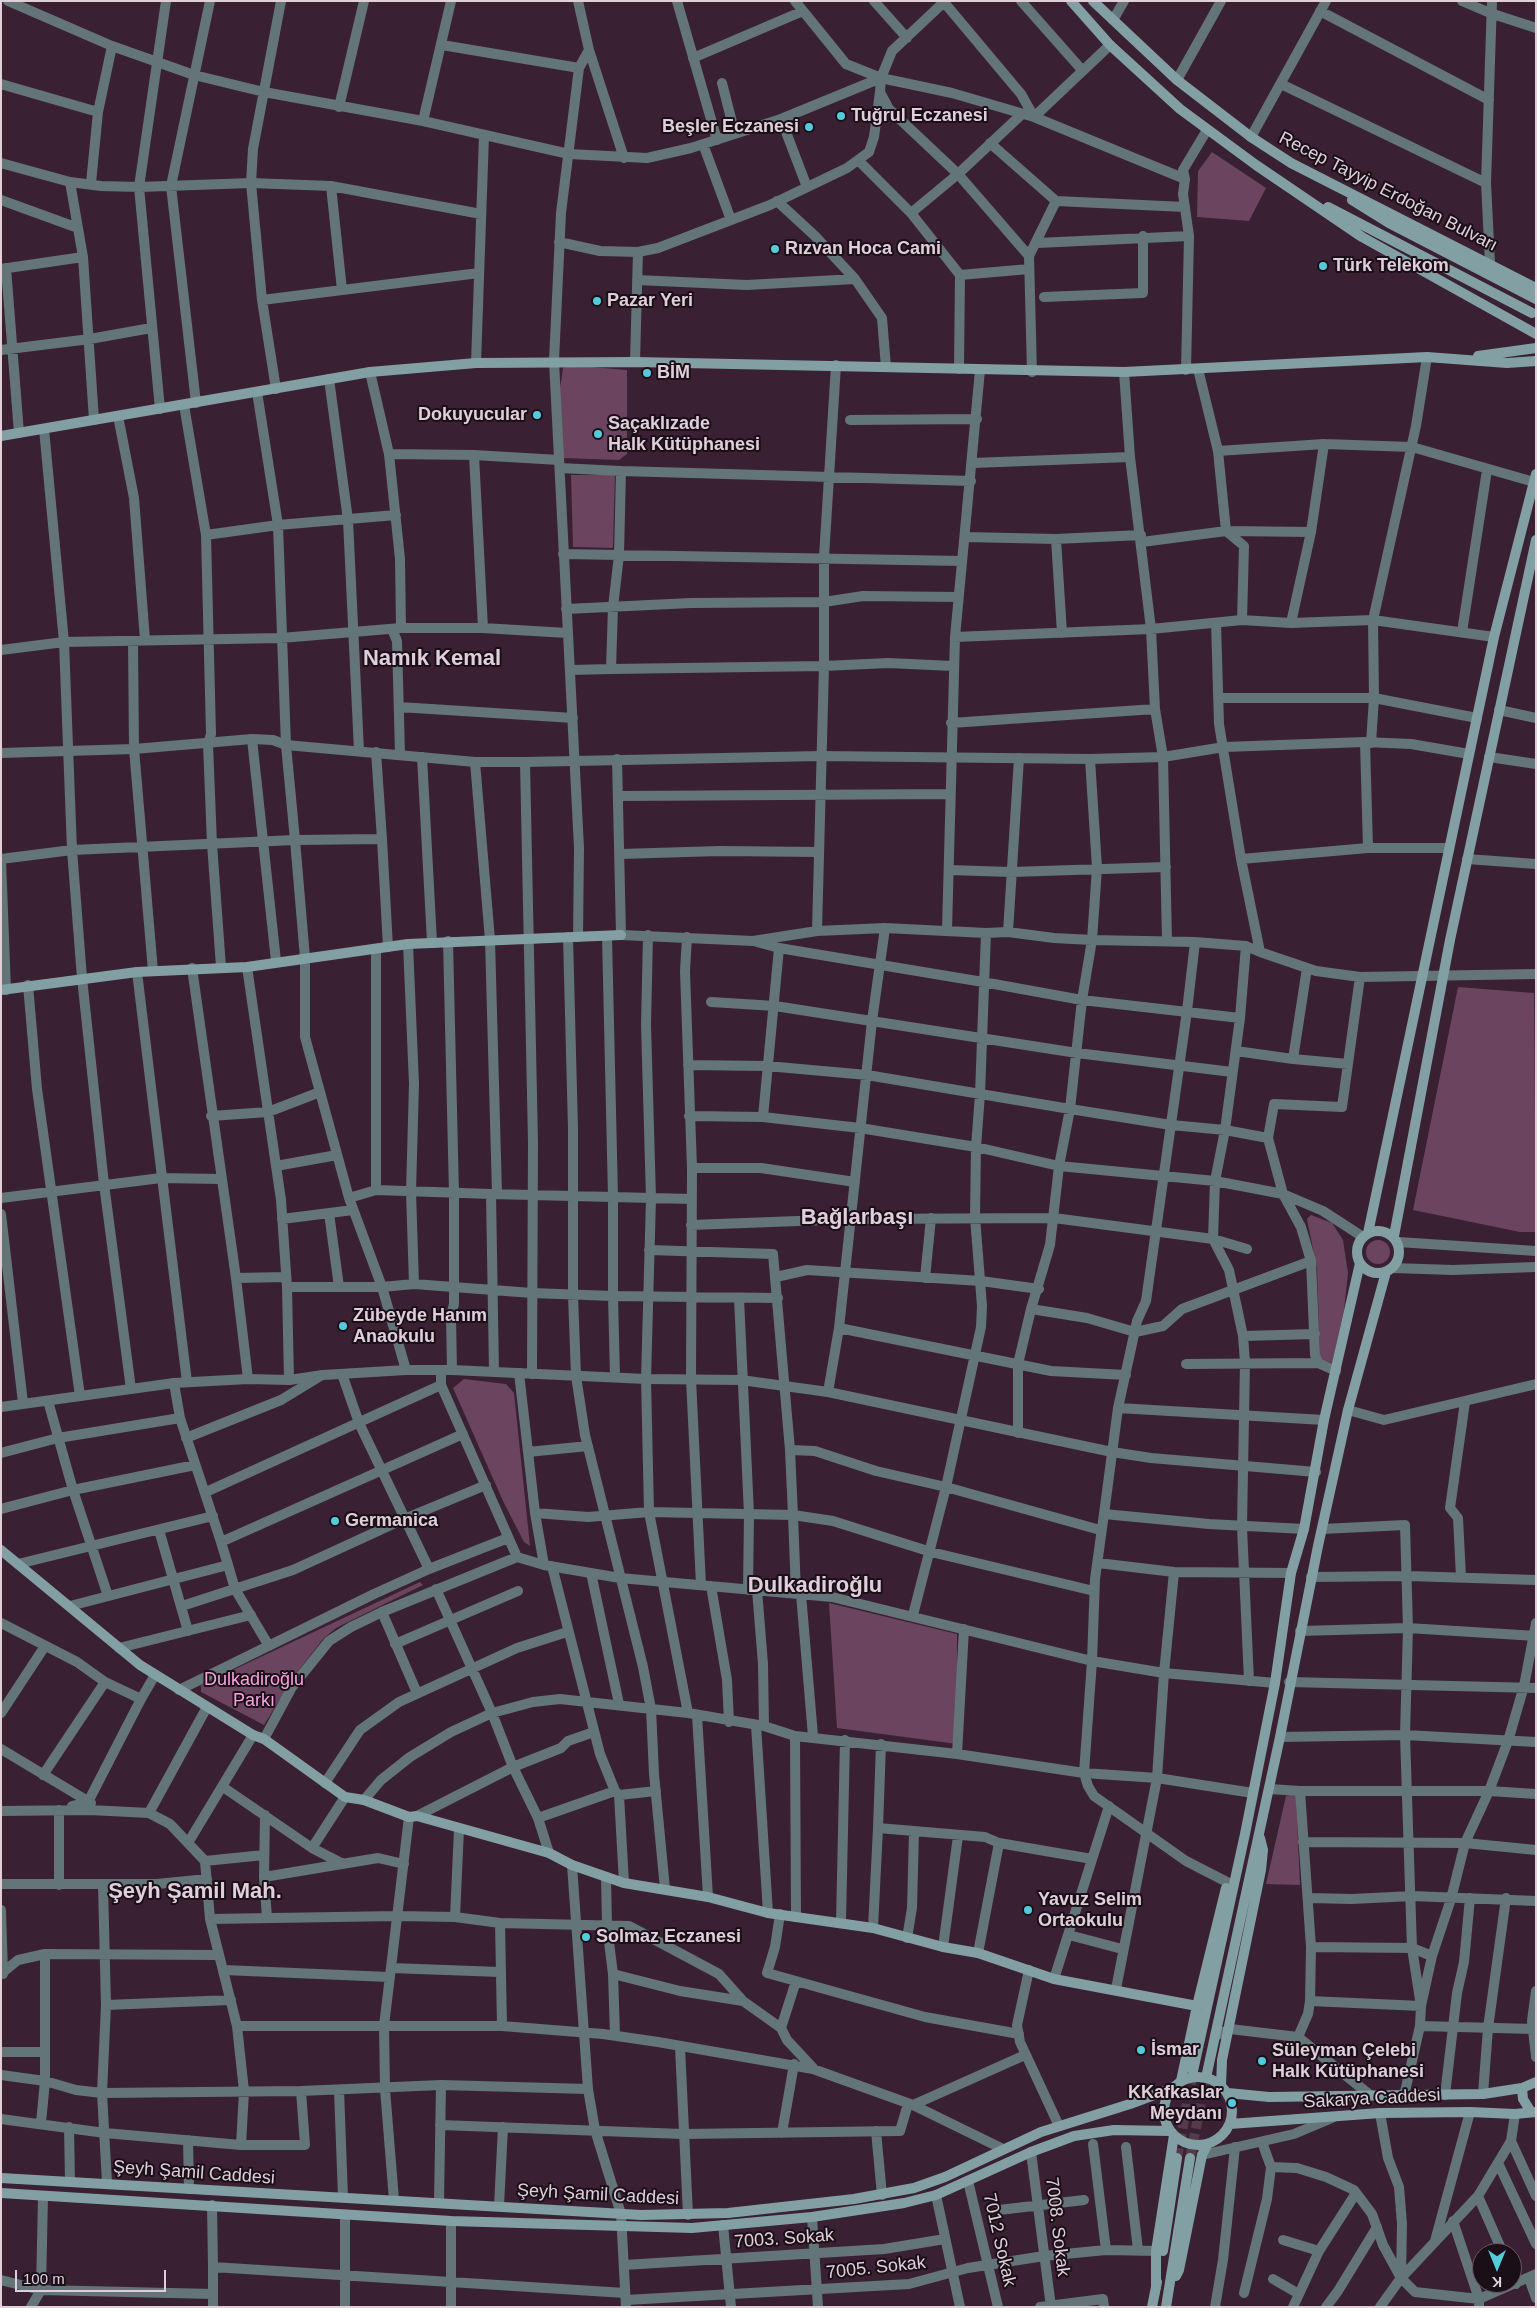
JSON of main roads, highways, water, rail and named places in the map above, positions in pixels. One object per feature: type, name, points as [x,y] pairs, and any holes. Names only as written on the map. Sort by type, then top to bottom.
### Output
[{"type":"main road","name":"Recep Tayyip Erdoğan Bulvarı","points":[[1071,1],[1110,45],[1180,109],[1207,130],[1362,237],[1536,334]]},
{"type":"main road","name":"Recep Tayyip Erdoğan Bulvarı","points":[[1092,1],[1177,80],[1251,137],[1291,163],[1536,288]]},
{"type":"main road","points":[[1291,163],[1389,223],[1536,299]]},
{"type":"main road","points":[[1256,165],[1317,201],[1532,313]]},
{"type":"main road","points":[[1460,358],[1536,348]]},
{"type":"main road","points":[[1,436],[370,372],[476,363],[554,361],[635,362],[836,365],[1032,372],[1124,372],[1198,370],[1426,357],[1460,358],[1507,363],[1536,361]]},
{"type":"main road","points":[[1193,2071],[1245,1834],[1274,1683],[1291,1573],[1304,1529],[1316,1472],[1324,1420],[1360,1263],[1357,1249],[1366,1235],[1424,975],[1448,848],[1494,637],[1535,478]]},
{"type":"main road","points":[[1207,2073],[1269,1789],[1289,1682],[1348,1410],[1390,1270],[1400,1255],[1396,1239],[1444,974],[1536,540]]},
{"type":"main road","points":[[4,990],[28,985],[137,972],[247,967],[276,961],[408,944],[621,935]]},
{"type":"main road","points":[[1366,1235],[1382,1230],[1396,1239]]},
{"type":"main road","points":[[1360,1263],[1372,1272],[1390,1270]]},
{"type":"main road","points":[[1,1550],[119,1648],[156,1675],[207,1708],[253,1735],[264,1739],[345,1797],[364,1800],[413,1816],[549,1853],[572,1865],[624,1883],[708,1897],[768,1912],[874,1928],[943,1947],[978,1953],[1054,1979],[1116,1989],[1197,2006]]},
{"type":"main road","points":[[1169,2288],[1179,2270],[1202,2155],[1207,2145],[1225,2134],[1230,2124],[1232,2103],[1224,2089],[1222,2060],[1230,2029],[1261,1870],[1263,1850],[1259,1833]]},
{"type":"main road","points":[[1207,2145],[1187,2144],[1172,2133],[1165,2122],[1164,2110],[1166,2098],[1177,2085],[1234,1854],[1245,1834]]},
{"type":"main road","points":[[1177,2085],[1202,2077],[1224,2089]]},
{"type":"main road","name":"Sakarya Caddesi","points":[[1224,2089],[1269,2097],[1404,2096],[1499,2093],[1522,2088],[1536,2082]]},
{"type":"main road","name":"Şeyh Şamil Caddesi","points":[[1,2178],[621,2214],[688,2215],[822,2204],[882,2195],[930,2183],[1002,2149],[1059,2126],[1130,2104],[1177,2085]]},
{"type":"main road","points":[[1522,2088],[1523,2099],[1533,2112]]},
{"type":"main road","name":"Sakarya Caddesi","points":[[1230,2124],[1380,2112],[1515,2114],[1533,2112]]},
{"type":"main road","name":"Şeyh Şamil Caddesi","points":[[1,2193],[451,2221],[676,2228],[812,2217],[904,2204],[936,2194],[1031,2152],[1074,2136],[1095,2132],[1172,2133]]},
{"type":"main road","points":[[1156,2288],[1156,2251],[1172,2133]]},
{"type":"main road","points":[[1152,2307],[1177,2158]]},
{"type":"main road","points":[[1166,2307],[1190,2158]]},
{"type":"tunnel","points":[[1177,2158],[1193,2071]]},
{"type":"tunnel","points":[[1190,2158],[1207,2073]]},
{"type":"place","name":"Tuğrul Eczanesi","points":[[841,116]]},
{"type":"place","name":"Beşler Eczanesi","points":[[809,127]]},
{"type":"place","name":"Rızvan Hoca Cami","points":[[775,249]]},
{"type":"place","name":"Türk Telekom","points":[[1323,266]]},
{"type":"place","name":"Pazar Yeri","points":[[597,301]]},
{"type":"place","name":"BİM","points":[[647,373]]},
{"type":"place","name":"Dokuyucular","points":[[537,415]]},
{"type":"place","name":"Saçaklızade Halk Kütüphanesi","points":[[598,434]]},
{"type":"place","name":"Zübeyde Hanım Anaokulu","points":[[343,1326]]},
{"type":"place","name":"Germanica","points":[[335,1521]]},
{"type":"place","name":"Yavuz Selim Ortaokulu","points":[[1028,1910]]},
{"type":"place","name":"Solmaz Eczanesi","points":[[586,1937]]},
{"type":"place","name":"İsmar","points":[[1141,2050]]},
{"type":"place","name":"Süleyman Çelebi Halk Kütüphanesi","points":[[1262,2061]]},
{"type":"place","name":"KKafkaslar Meydanı","points":[[1232,2103]]},
{"type":"district","name":"Namık Kemal","points":[[432,659]]},
{"type":"district","name":"Bağlarbaşı","points":[[857,1218]]},
{"type":"district","name":"Dulkadiroğlu","points":[[815,1586]]},
{"type":"district","name":"Şeyh Şamil Mah.","points":[[195,1892]]},
{"type":"park label","name":"Dulkadiroğlu Parkı","points":[[254,1690]]}]
